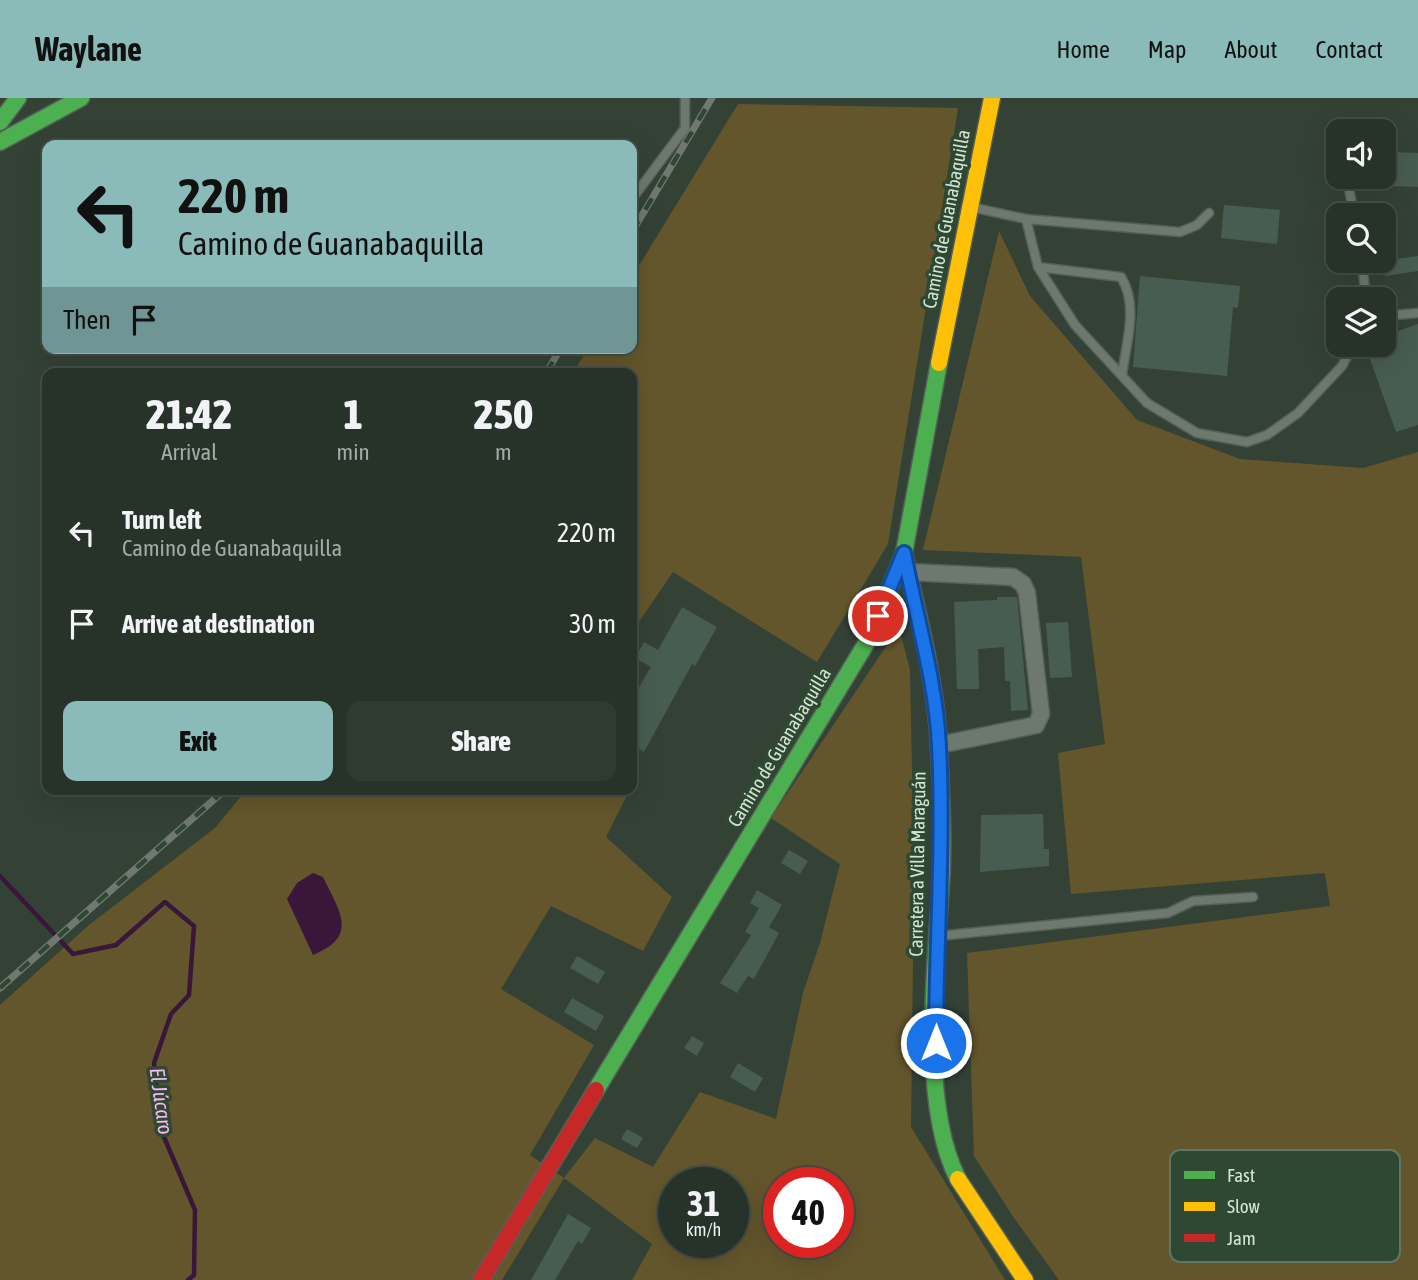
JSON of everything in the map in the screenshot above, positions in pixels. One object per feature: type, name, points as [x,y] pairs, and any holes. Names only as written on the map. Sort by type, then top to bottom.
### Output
[{"type":"main road","points":[[0,122],[18,98]]},
{"type":"main road","points":[[0,142],[81,98]]},
{"type":"main road","name":"Camino de Guanabaquilla","points":[[481,1280],[870,637],[904,553],[968,207],[992,98]]},
{"type":"main road","name":"Carretera a Villa Maraguán","points":[[904,553],[933,683],[939,745],[941,882],[936,937],[935,1096],[945,1154],[960,1184],[1025,1280]]},
{"type":"street","points":[[908,572],[1013,577],[1023,584],[1027,593],[1041,714],[1036,725],[939,745]]},
{"type":"lane","points":[[637,192],[685,128],[685,98]]},
{"type":"lane","points":[[968,207],[1026,219],[1180,232],[1197,225],[1209,213]]},
{"type":"lane","points":[[1026,219],[1038,267],[1075,325],[1147,403],[1197,433],[1247,442],[1267,435],[1298,413],[1342,366],[1347,357]]},
{"type":"lane","points":[[1038,267],[1121,277],[1129,289],[1131,304],[1122,375]]},
{"type":"lane","points":[[1396,315],[1418,313]]},
{"type":"lane","points":[[936,937],[1168,912],[1193,901],[1253,897]]},
{"type":"shaded area","points":[[738,104],[958,108],[888,544],[817,662],[673,572],[637,625],[637,368],[576,368],[584,354],[637,354],[637,269]]},
{"type":"shaded area","points":[[999,231],[1030,296],[1137,420],[1240,459],[1363,468],[1418,452],[1418,1280],[1059,1280],[1014,1218],[974,1156],[967,953],[1330,906],[1325,873],[1071,894],[1058,753],[1105,744],[1081,557],[923,550]]},
{"type":"shaded area","points":[[899,627],[910,670],[914,873],[911,1127],[1005,1280],[632,1280],[652,1244],[564,1178],[595,1138],[653,1167],[700,1092],[776,1119],[803,993],[820,943],[840,864],[771,818]]},
{"type":"shaded area","points":[[242,795],[627,795],[606,837],[672,897],[643,951],[551,906],[501,989],[594,1045],[530,1155],[564,1178],[502,1280],[0,1280],[0,1005],[89,925],[215,828]]},
{"type":"shaded area","points":[[313,873],[323,877],[342,922],[337,940],[313,955],[287,899],[297,883]]},
{"type":"building","points":[[1396,152],[1418,153],[1418,187],[1396,186]]},
{"type":"building","points":[[1224,205],[1280,210],[1277,244],[1221,238]]},
{"type":"building","points":[[1418,256],[1418,271],[1385,276],[1384,273],[1396,273],[1396,259]]},
{"type":"building","points":[[1140,276],[1240,286],[1238,308],[1233,307],[1227,376],[1133,367]]},
{"type":"building","points":[[1418,324],[1418,425],[1396,432],[1369,357],[1396,357],[1396,332]]},
{"type":"building","points":[[997,597],[1017,597],[1028,710],[1011,711],[1010,681],[1005,681],[1004,647],[978,649],[979,689],[957,689],[954,602],[997,600]]},
{"type":"building","points":[[682,607],[717,627],[695,666],[692,664],[644,752],[637,747],[637,691],[651,667],[637,659],[637,654],[644,642],[658,650]]},
{"type":"building","points":[[1068,622],[1072,677],[1050,678],[1046,623]]},
{"type":"building","points":[[1043,814],[1044,849],[1049,849],[1049,866],[980,872],[981,815]]},
{"type":"building","points":[[789,850],[808,861],[800,874],[781,863]]},
{"type":"building","points":[[757,890],[782,905],[769,927],[779,933],[754,979],[748,976],[737,993],[720,983],[751,935],[745,932],[759,908],[750,903]]},
{"type":"building","points":[[577,956],[605,972],[598,984],[570,968]]},
{"type":"building","points":[[572,998],[604,1016],[596,1031],[564,1012]]},
{"type":"building","points":[[692,1036],[704,1043],[697,1056],[684,1048]]},
{"type":"building","points":[[738,1063],[763,1078],[755,1092],[730,1077]]},
{"type":"building","points":[[627,1129],[643,1138],[637,1148],[621,1139]]},
{"type":"building","points":[[568,1214],[591,1228],[582,1244],[578,1241],[555,1280],[531,1280]]},
{"type":"waterway","name":"El Júcaro","points":[[0,876],[73,954],[116,945],[165,902],[194,926],[189,995],[171,1014],[154,1063],[161,1130],[195,1210],[194,1275],[188,1280]]},
{"type":"railway","points":[[637,224],[712,98]]},
{"type":"railway","points":[[549,368],[557,354]]},
{"type":"railway","points":[[0,988],[219,795]]},
{"type":"traffic: fast","points":[[0,122],[18,98]]},
{"type":"traffic: fast","points":[[0,142],[81,98]]},
{"type":"traffic: fast","points":[[596,1090],[870,637],[904,553],[939,363]]},
{"type":"traffic: fast","points":[[904,553],[926,649],[937,722],[942,851],[934,995],[934,1075],[938,1114],[946,1149],[958,1179]]},
{"type":"traffic: slow","points":[[939,363],[992,98]]},
{"type":"traffic: slow","points":[[958,1179],[1025,1280]]},
{"type":"traffic: jam","points":[[481,1280],[596,1090]]},
{"type":"route","points":[[878,616],[904,553],[933,683],[939,745],[941,882],[936,937],[936,1043]]}]
